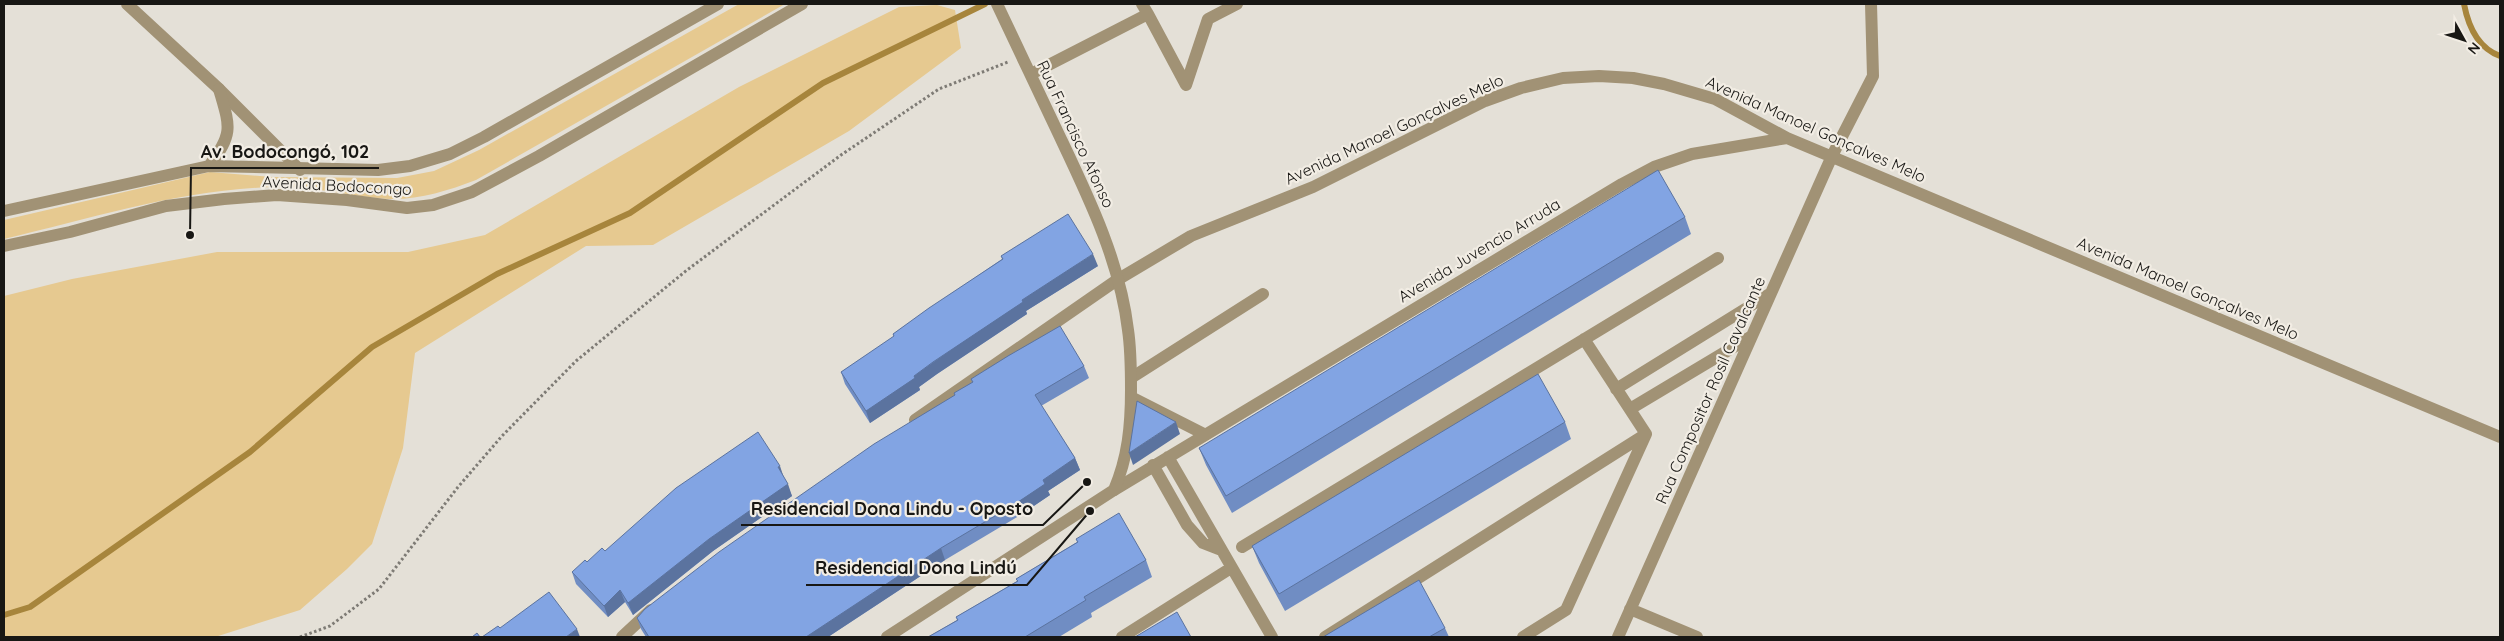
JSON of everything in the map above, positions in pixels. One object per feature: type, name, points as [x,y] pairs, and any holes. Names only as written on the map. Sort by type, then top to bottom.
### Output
[{"type":"street","points":[[127,4],[219,89],[300,170]]},
{"type":"street","name":"Avenida Bodocongo","points":[[4,212],[209,166],[300,170],[378,170],[410,166],[450,154],[484,137],[718,4]]},
{"type":"street","name":"Avenida Bodocongo","points":[[4,246],[70,232],[166,206],[224,198],[277,195],[347,200],[407,208],[433,205],[472,192],[539,156],[802,4]]},
{"type":"street","name":"Rua Francisco Afonso","points":[[997,4],[1101,227],[1117,280],[1128,327],[1131,397],[1127,452],[1114,490]]},
{"type":"street","points":[[1030,74],[1145,9],[1186,85],[1208,19],[1237,4]]},
{"type":"street","name":"Rua Compositor Rosil Cavalcante","points":[[1618,637],[1832,156],[1872,76],[1871,4]]},
{"type":"street","name":"Avenida Manoel Gonçalves Melo","points":[[905,427],[1117,280],[1191,236],[1313,187],[1485,101],[1521,88],[1563,78],[1599,76],[1633,78],[1664,84],[1715,99],[1787,138],[2500,437]]},
{"type":"street","points":[[209,166],[224,146],[228,132],[228,119],[219,89]]},
{"type":"street","name":"Avenida Juvencio Arruda","points":[[1114,490],[1204,434],[1622,184],[1654,167],[1692,154],[1787,138]]},
{"type":"street","points":[[1242,546],[1718,258]]},
{"type":"street","points":[[1616,389],[1771,293]]},
{"type":"street","points":[[1131,378],[1263,294]]},
{"type":"street","points":[[1630,409],[1752,336]]},
{"type":"street","points":[[1584,339],[1646,434]]},
{"type":"street","points":[[1131,397],[1204,434]]},
{"type":"street","points":[[1325,637],[1646,434]]},
{"type":"street","points":[[1523,637],[1566,610],[1646,434]]},
{"type":"street","points":[[1168,456],[1272,637]]},
{"type":"street","points":[[1153,465],[1187,525],[1203,542],[1221,550]]},
{"type":"street","points":[[886,637],[1114,490]]},
{"type":"street","points":[[1122,637],[1231,568]]},
{"type":"street","points":[[622,637],[658,603]]},
{"type":"street","points":[[1630,609],[1697,637]]},
{"type":"path","points":[[300,637],[330,626],[379,589],[452,494],[502,436],[576,361],[687,270],[840,155],[939,89],[1022,57]]},
{"type":"shaded area","points":[[739,4],[785,4],[476,180],[454,188],[433,194],[399,199],[374,198],[289,187],[240,189],[206,193],[138,206],[4,239],[4,220],[210,172],[272,177],[397,178],[434,171],[479,150]]},
{"type":"shaded area","points":[[937,5],[955,10],[961,48],[849,131],[653,245],[586,246],[415,353],[403,448],[372,544],[347,569],[300,610],[215,637],[4,637],[4,296],[72,279],[217,252],[408,252],[485,235],[739,87],[899,7]]},
{"type":"building","points":[[1658,170],[1685,217],[1226,496],[1199,448]]},
{"type":"building","points":[[1068,214],[1093,254],[1022,300],[1023,302],[933,362],[914,376],[915,378],[866,411],[841,372],[894,336],[893,334],[929,308],[1003,259],[1001,256]]},
{"type":"building","points":[[1060,326],[1084,366],[1035,395],[1075,458],[1043,480],[1045,484],[941,548],[806,637],[649,637],[637,618],[645,609],[719,552],[874,444],[955,395],[954,393],[973,382],[971,379]]},
{"type":"building","points":[[1538,374],[1565,422],[1279,594],[1252,546]]},
{"type":"building","points":[[1137,401],[1176,422],[1129,453]]},
{"type":"building","points":[[758,432],[780,466],[778,467],[788,484],[709,539],[628,603],[620,590],[604,606],[572,572],[585,560],[587,562],[602,548],[605,551],[676,488]]},
{"type":"building","points":[[1119,513],[1146,560],[1084,597],[1086,600],[1025,637],[928,637],[958,620],[956,617],[1018,581],[1016,579],[1078,542],[1076,539]]},
{"type":"building","points":[[1419,580],[1445,628],[1429,637],[1323,637]]},
{"type":"building","points":[[549,592],[577,629],[566,637],[482,637],[498,626],[500,628]]},
{"type":"building","points":[[1177,612],[1191,637],[1135,637]]},
{"type":"building","points":[[477,633],[480,637],[472,637]]},
{"type":"waterway","points":[[4,615],[30,607],[250,452],[372,347],[497,274],[630,213],[823,83],[985,4]]},
{"type":"waterway","points":[[2464,4],[2468,20],[2475,35],[2480,42],[2500,56]]},
{"type":"place","name":"Av. Bodocongó, 102","points":[[190,235]]},
{"type":"place","name":"Residencial Dona Lindu - Oposto","points":[[1087,482]]},
{"type":"place","name":"Residencial Dona Lindú","points":[[1090,511]]}]
